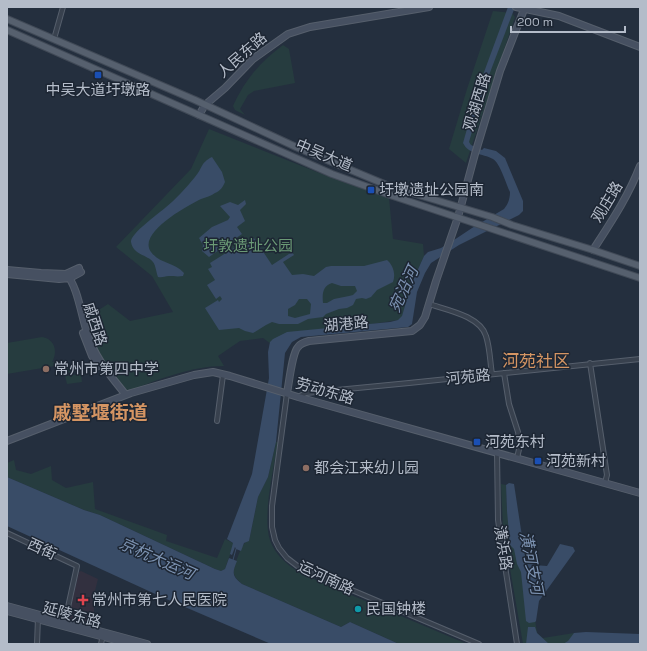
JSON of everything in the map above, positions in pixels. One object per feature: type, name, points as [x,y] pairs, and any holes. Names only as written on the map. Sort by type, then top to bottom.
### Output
[{"type":"main road","name":"中吴大道","points":[[7,19],[205,104],[296,147],[389,186],[492,217],[512,225],[640,266]]},
{"type":"main road","name":"中吴大道","points":[[7,30],[332,174],[640,278]]},
{"type":"street","points":[[54,39],[64,7]]},
{"type":"street","name":"人民东路","points":[[199,115],[205,104],[225,88],[253,59],[288,34],[310,27],[429,7]]},
{"type":"street","points":[[516,7],[559,16],[640,47]]},
{"type":"street","name":"观湖西路","points":[[460,207],[500,71],[525,8]]},
{"type":"street","name":"观庄路","points":[[593,250],[632,188],[640,166]]},
{"type":"street","points":[[458,217],[460,207]]},
{"type":"street","name":"湖港路","points":[[285,393],[294,353],[297,347],[302,344],[309,341],[412,331],[420,326],[425,317],[428,304],[458,217]]},
{"type":"street","points":[[7,270],[67,277]]},
{"type":"street","points":[[7,274],[39,278],[67,277],[80,270]]},
{"type":"street","name":"戚西路","points":[[67,277],[87,334],[96,354],[124,396]]},
{"type":"street","points":[[428,304],[472,319],[481,326],[486,336],[492,374]]},
{"type":"street","name":"河苑路","points":[[298,397],[306,393],[408,384],[504,372],[640,358]]},
{"type":"street","points":[[590,363],[607,475],[605,483]]},
{"type":"street","name":"劳动东路","points":[[7,441],[124,396],[194,375],[213,372],[640,493]]},
{"type":"street","points":[[504,372],[509,404],[519,438],[520,445],[517,458]]},
{"type":"street","points":[[217,421],[223,374]]},
{"type":"street","name":"运河南路","points":[[285,393],[271,516],[274,540],[279,548],[287,558],[300,568],[479,644]]},
{"type":"street","name":"潢浜路","points":[[498,452],[498,520],[517,644]]},
{"type":"street","name":"西街","points":[[7,532],[77,566],[65,621]]},
{"type":"street","name":"延陵东路","points":[[7,606],[103,634],[147,644]]},
{"type":"street","name":"延陵东路","points":[[7,611],[65,621],[130,644]]},
{"type":"street","points":[[37,644],[39,616]]},
{"type":"street","points":[[101,644],[103,634]]},
{"type":"shaded area","name":"常州市第七人民医院","points":[[81,571],[98,579],[93,599],[94,616],[99,621],[97,628],[69,620],[68,618],[79,572]]},
{"type":"green space","points":[[493,11],[512,13],[515,17],[466,163],[449,149]]},
{"type":"green space","points":[[283,45],[289,49],[295,83],[254,91],[248,95],[240,109],[245,115],[235,110],[233,106],[248,80],[267,58]]},
{"type":"green space","name":"圩敦遗址公园","points":[[209,129],[332,178],[389,198],[393,239],[423,244],[424,256],[411,285],[402,317],[398,320],[287,337],[279,350],[263,338],[240,341],[218,356],[224,366],[200,368],[131,390],[126,390],[122,387],[100,357],[87,324],[94,313],[108,304],[130,321],[173,312],[152,276],[116,247],[191,169]]},
{"type":"green space","points":[[42,337],[50,340],[54,346],[55,354],[52,362],[59,361],[60,365],[7,374],[7,343]]},
{"type":"green space","points":[[79,363],[81,371],[65,373],[64,365]]},
{"type":"green space","points":[[81,374],[82,382],[67,384],[65,376]]},
{"type":"green space","points":[[276,442],[278,442],[267,518],[270,540],[279,556],[288,565],[304,575],[467,644],[399,644],[350,622],[341,627],[242,584],[237,579],[234,572],[235,564],[246,541],[249,541],[258,497],[268,477]]},
{"type":"green space","points":[[14,460],[16,470],[31,474],[51,466],[52,480],[66,488],[93,482],[95,509],[167,535],[166,541],[217,558],[225,539],[233,543],[225,569],[221,571],[215,569],[100,515],[84,510],[7,477],[7,463]]},
{"type":"green space","points":[[501,484],[506,485],[507,511],[524,544],[537,633],[543,638],[574,633],[573,644],[523,644],[503,528]]},
{"type":"water","points":[[508,7],[515,7],[486,83],[469,142],[471,145],[482,150],[484,148],[496,151],[505,158],[523,201],[523,211],[519,215],[459,245],[431,263],[417,292],[412,324],[408,327],[301,337],[292,342],[285,353],[276,442],[268,477],[258,497],[249,541],[244,543],[241,551],[235,547],[232,555],[230,554],[233,543],[227,539],[252,474],[269,378],[268,352],[270,342],[287,332],[398,320],[402,316],[411,285],[424,256],[428,252],[441,248],[504,209],[508,203],[510,192],[496,161],[489,157],[472,152],[463,143],[480,83]]},
{"type":"water","points":[[212,157],[222,172],[225,182],[220,190],[175,214],[157,229],[151,237],[149,245],[151,252],[159,259],[180,269],[184,273],[183,276],[158,277],[153,262],[135,250],[132,246],[132,238],[139,229],[177,197],[198,174],[203,164]]},
{"type":"water","points":[[245,200],[246,204],[240,210],[245,221],[237,227],[242,234],[209,257],[202,251],[203,245],[199,238],[212,227],[228,220],[230,217],[220,206],[230,202],[238,205]]},
{"type":"water","points":[[254,238],[272,265],[292,252],[294,255],[283,262],[292,275],[303,274],[314,276],[326,267],[364,266],[387,260],[391,264],[394,279],[393,282],[377,290],[371,297],[366,299],[356,299],[353,305],[326,314],[323,317],[308,319],[298,324],[279,324],[272,322],[253,333],[239,328],[219,330],[205,308],[218,300],[219,302],[222,299],[220,296],[216,299],[207,285],[215,280],[208,269],[212,267],[210,263],[245,241],[246,243]],"holes":[[[332,283],[341,286],[355,286],[357,291],[353,295],[323,303],[324,290],[329,284]],[[299,299],[307,299],[311,304],[310,314],[295,318],[288,316],[288,309],[295,305]]]},
{"type":"water","name":"京杭大运河","points":[[7,477],[84,510],[100,515],[215,569],[221,571],[225,569],[229,558],[237,561],[234,574],[236,579],[242,584],[341,627],[350,622],[399,644],[271,644],[164,598],[7,526]]},
{"type":"water","points":[[509,483],[514,484],[527,562],[534,565],[547,566],[560,544],[573,547],[575,551],[539,601],[536,621],[529,623],[526,621],[521,572],[517,564],[514,549],[510,545],[506,485]]},
{"type":"water","points":[[528,627],[535,627],[537,633],[549,644],[526,644]]},
{"type":"water","points":[[574,633],[640,634],[640,644],[563,644],[568,641]]},
{"type":"waterway","name":"宛沿河","points":[[233,560],[236,549]]},
{"type":"place","name":"中吴大道圩墩路","points":[[98,75]]},
{"type":"place","name":"圩墩遗址公园南","points":[[371,190]]},
{"type":"place","name":"常州市第四中学","points":[[46,369]]},
{"type":"place","name":"河苑东村","points":[[477,442]]},
{"type":"place","name":"河苑新村","points":[[538,461]]},
{"type":"place","name":"都会江来幼儿园","points":[[306,468]]},
{"type":"place","name":"常州市第七人民医院","points":[[83,600]]},
{"type":"place","name":"民国钟楼","points":[[358,609]]},
{"type":"district","name":"河苑社区","points":[[536,361]]},
{"type":"district","name":"戚墅堰街道","points":[[100,412]]},
{"type":"water label","name":"潢河支河","points":[[532,563]]}]
